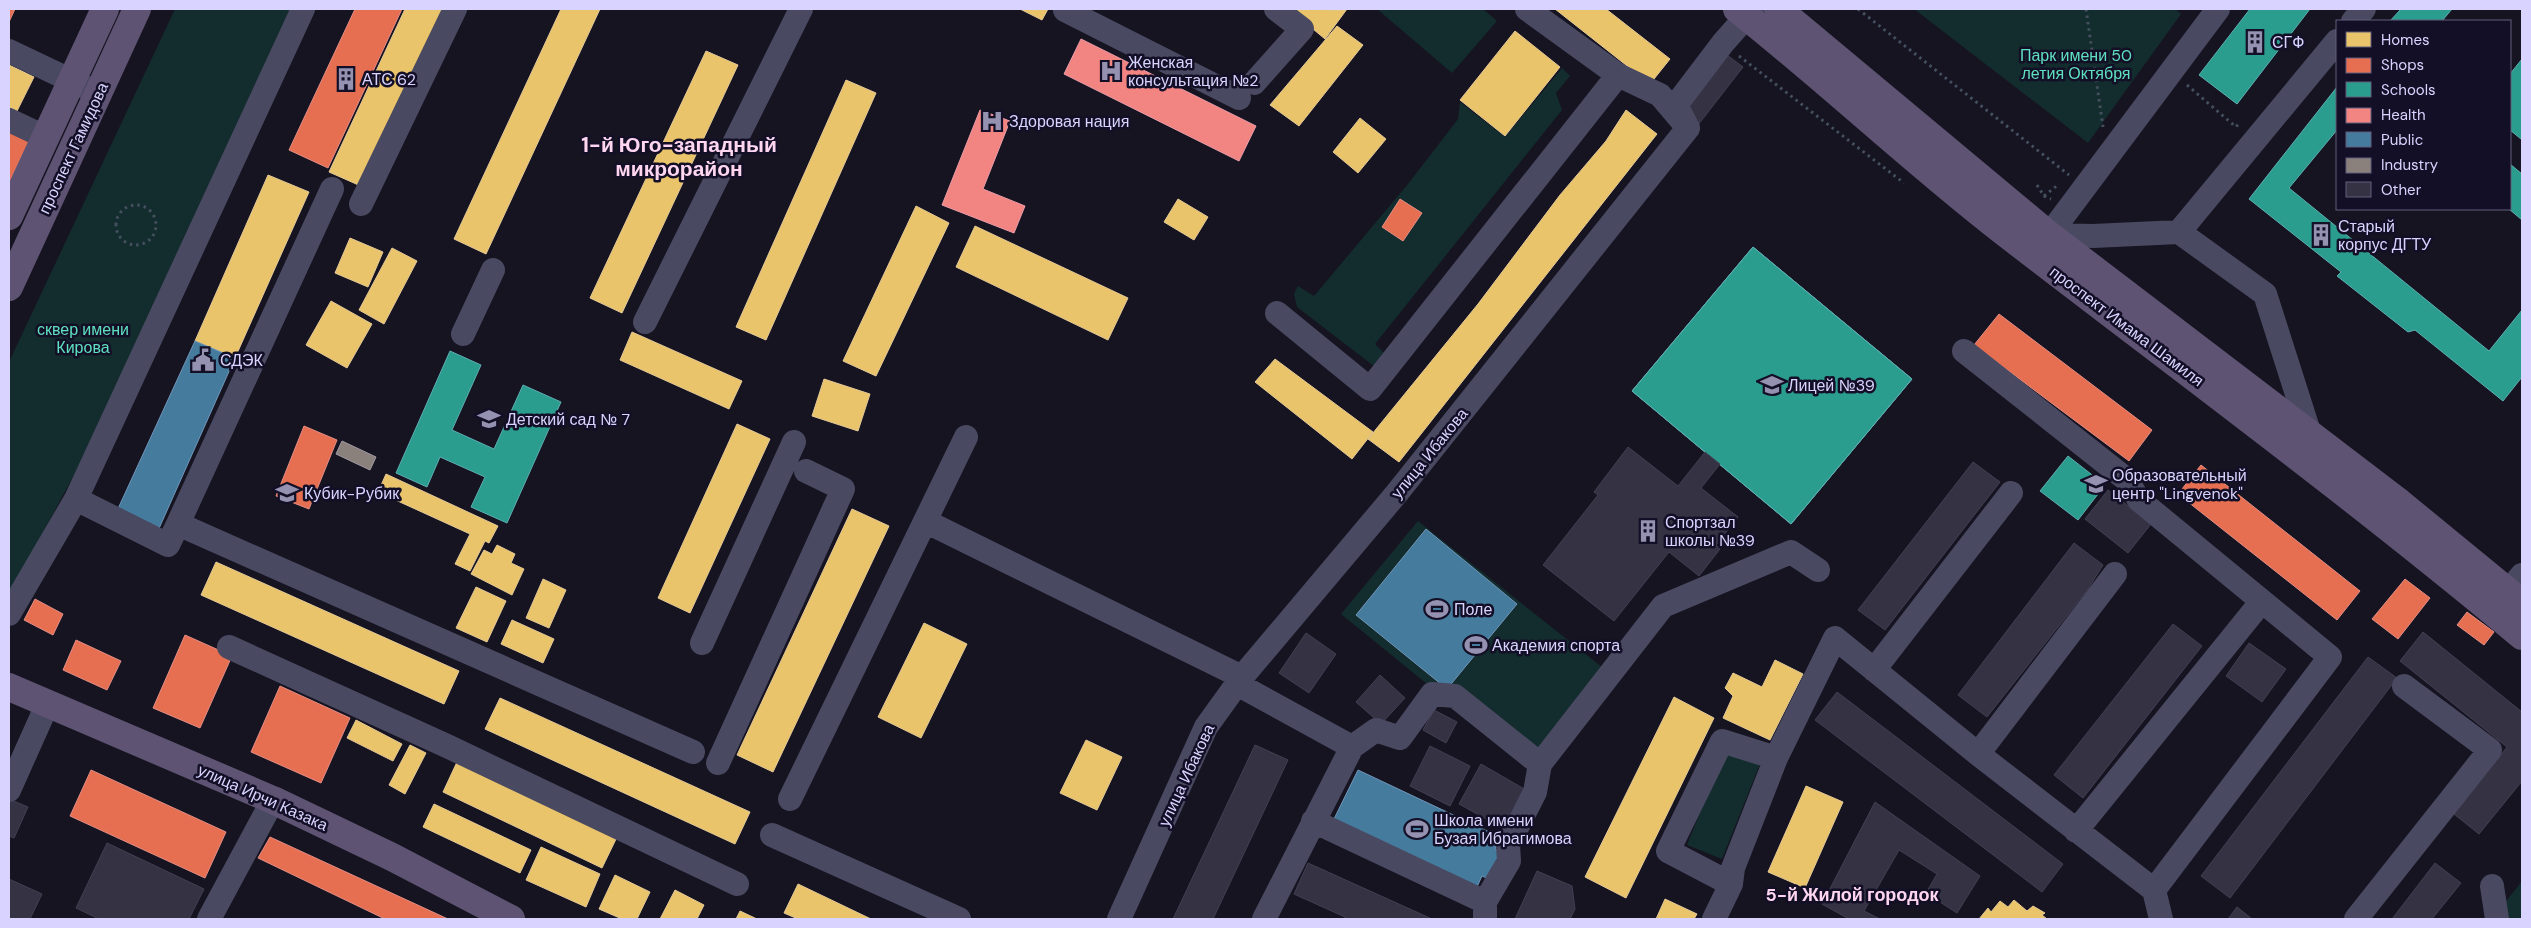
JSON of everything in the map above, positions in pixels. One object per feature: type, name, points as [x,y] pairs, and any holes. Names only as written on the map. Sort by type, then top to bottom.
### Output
[{"type":"main road","name":"проспект Гамидова","points":[[9,216],[104,9]]},
{"type":"main road","name":"проспект Гамидова","points":[[9,287],[97,93],[138,9]]},
{"type":"main road","name":"проспект Имама Шамиля","points":[[1778,9],[2042,245],[2226,400],[2522,636]]},
{"type":"main road","name":"проспект Имама Шамиля","points":[[1746,12],[2042,245],[2310,435],[2518,590]]},
{"type":"main road","name":"улица Ирчи Казака","points":[[9,687],[47,705],[273,800],[392,857],[511,919]]},
{"type":"street","points":[[9,614],[76,499],[303,9]]},
{"type":"street","points":[[361,204],[455,9]]},
{"type":"street","points":[[644,322],[802,9]]},
{"type":"street","points":[[1065,10],[1246,91],[1302,29],[1276,9]]},
{"type":"street","points":[[1527,9],[1618,75],[1660,95],[1688,128]]},
{"type":"street","points":[[2042,245],[2218,9]]},
{"type":"street","points":[[2355,20],[2364,9]]},
{"type":"street","points":[[1688,128],[1676,105],[1746,12]]},
{"type":"street","points":[[2179,232],[2336,42]]},
{"type":"street","points":[[9,52],[97,93]]},
{"type":"street","points":[[1278,313],[1370,389],[1618,75]]},
{"type":"street","points":[[9,120],[45,137]]},
{"type":"street","name":"улица Ибакова","points":[[1119,919],[1206,727],[1240,680],[1397,493],[1688,128]]},
{"type":"street","points":[[76,499],[168,545],[332,189]]},
{"type":"street","points":[[2042,245],[2093,236],[2179,232],[2265,294],[2310,435]]},
{"type":"street","points":[[464,334],[493,270]]},
{"type":"street","points":[[1964,351],[2126,479],[2139,500],[2330,657],[2154,890]]},
{"type":"street","points":[[790,799],[966,437]]},
{"type":"street","points":[[702,644],[794,442]]},
{"type":"street","points":[[718,763],[843,488],[806,471]]},
{"type":"street","points":[[1874,670],[2011,493]]},
{"type":"street","points":[[925,521],[1240,680],[1352,747]]},
{"type":"street","points":[[178,524],[694,752]]},
{"type":"street","points":[[1313,821],[1485,911],[1509,861],[1508,845],[1535,792],[1540,764],[1663,606],[1791,552],[1818,570]]},
{"type":"street","points":[[1978,754],[2115,574]]},
{"type":"street","points":[[2076,831],[2262,601]]},
{"type":"street","points":[[1714,919],[1730,884],[1733,868],[1776,758],[1835,638],[1978,754],[2154,890],[2161,919]]},
{"type":"street","points":[[229,647],[456,750],[737,884]]},
{"type":"street","points":[[2356,919],[2490,750],[2404,686]]},
{"type":"street","points":[[1264,919],[1352,747],[1376,730],[1400,738],[1432,694],[1455,696],[1540,764]]},
{"type":"street","points":[[9,790],[47,705]]},
{"type":"street","points":[[1730,884],[1668,851],[1722,741],[1776,758]]},
{"type":"street","points":[[209,919],[273,800]]},
{"type":"street","points":[[772,835],[959,919]]},
{"type":"street","points":[[2492,886],[2497,919]]},
{"type":"path","points":[[1858,9],[2070,175],[2044,196]]},
{"type":"path","points":[[2086,9],[2101,114]]},
{"type":"path","points":[[1723,43],[1910,187]]},
{"type":"path","points":[[2171,71],[2236,127],[2242,121]]},
{"type":"path","points":[[128,206],[143,206],[154,216],[156,230],[148,242],[134,245],[127,242],[117,229],[118,217],[128,206]]},
{"type":"green space","name":"сквер имени Кирова","points":[[175,9],[295,9],[134,365],[12,589],[9,587],[9,362]]},
{"type":"green space","points":[[1377,9],[1483,9],[1497,21],[1452,73]]},
{"type":"green space","name":"Парк имени 50 летия Октября","points":[[1914,9],[2175,9],[2181,14],[2088,143]]},
{"type":"green space","points":[[1562,68],[1570,76],[1556,93],[1562,110],[1375,344],[1385,354],[1375,367],[1297,307],[1294,294],[1298,286],[1314,296],[1408,184],[1458,119],[1460,102],[1505,137]]},
{"type":"green space","name":"Академия спорта","points":[[1418,521],[1612,675],[1540,776],[1341,614]]},
{"type":"green space","points":[[1725,750],[1760,764],[1722,859],[1687,845]]},
{"type":"green space","points":[[2522,881],[2522,919],[2492,919]]},
{"type":"building: Homes","points":[[405,9],[438,9],[444,11],[363,187],[329,172]]},
{"type":"building: Homes","points":[[561,9],[600,9],[486,254],[454,239]]},
{"type":"building: Homes","points":[[1020,9],[1048,9],[1042,20]]},
{"type":"building: Homes","points":[[1289,9],[1345,10],[1347,9],[1325,39]]},
{"type":"building: Homes","points":[[1555,9],[1606,9],[1670,59],[1650,84]]},
{"type":"building: Homes","points":[[1337,26],[1363,45],[1299,126],[1270,105]]},
{"type":"building: Homes","points":[[1515,31],[1560,67],[1505,136],[1460,100]]},
{"type":"building: Homes","points":[[706,51],[738,65],[622,313],[590,298]]},
{"type":"building: Homes","points":[[9,65],[34,77],[17,111],[9,107]]},
{"type":"building: Homes","points":[[846,80],[876,93],[766,340],[736,327]]},
{"type":"building: Homes","points":[[1626,110],[1657,134],[1399,462],[1368,439],[1478,304],[1560,195],[1606,141]]},
{"type":"building: Homes","points":[[1360,118],[1386,139],[1358,173],[1333,152]]},
{"type":"building: Homes","points":[[268,175],[309,192],[235,358],[195,341]]},
{"type":"building: Homes","points":[[1178,199],[1208,217],[1194,240],[1164,222]]},
{"type":"building: Homes","points":[[916,206],[949,223],[876,376],[843,361]]},
{"type":"building: Homes","points":[[975,226],[1128,298],[1108,340],[956,267]]},
{"type":"building: Homes","points":[[350,238],[383,252],[368,287],[335,273]]},
{"type":"building: Homes","points":[[392,248],[417,261],[384,324],[359,310]]},
{"type":"building: Homes","points":[[331,301],[372,324],[347,368],[306,345]]},
{"type":"building: Homes","points":[[632,332],[742,381],[729,409],[620,360]]},
{"type":"building: Homes","points":[[1275,359],[1373,432],[1352,459],[1255,382]]},
{"type":"building: Homes","points":[[824,379],[870,394],[858,431],[812,416]]},
{"type":"building: Homes","points":[[737,424],[770,439],[690,613],[658,598]]},
{"type":"building: Homes","points":[[386,474],[498,526],[489,543],[485,541],[470,571],[455,564],[470,534],[378,492]]},
{"type":"building: Homes","points":[[852,509],[889,526],[773,772],[737,755]]},
{"type":"building: Homes","points":[[497,545],[515,554],[511,563],[524,569],[512,595],[471,574],[484,550],[492,554]]},
{"type":"building: Homes","points":[[216,562],[459,671],[444,704],[201,595]]},
{"type":"building: Homes","points":[[543,579],[566,590],[549,628],[526,618]]},
{"type":"building: Homes","points":[[476,587],[506,601],[487,642],[456,628]]},
{"type":"building: Homes","points":[[512,620],[554,639],[543,663],[501,644]]},
{"type":"building: Homes","points":[[924,623],[967,644],[921,738],[878,717]]},
{"type":"building: Homes","points":[[1775,660],[1803,674],[1770,740],[1723,718],[1733,696],[1725,688],[1733,673],[1762,687]]},
{"type":"building: Homes","points":[[1674,697],[1714,718],[1626,898],[1585,877]]},
{"type":"building: Homes","points":[[500,698],[750,812],[735,844],[485,729]]},
{"type":"building: Homes","points":[[356,720],[402,744],[393,761],[347,738]]},
{"type":"building: Homes","points":[[1086,740],[1122,757],[1097,810],[1060,793]]},
{"type":"building: Homes","points":[[410,745],[426,753],[405,794],[389,785]]},
{"type":"building: Homes","points":[[457,762],[617,837],[602,868],[443,792]]},
{"type":"building: Homes","points":[[1806,786],[1843,802],[1805,888],[1768,872]]},
{"type":"building: Homes","points":[[434,804],[531,850],[520,873],[423,827]]},
{"type":"building: Homes","points":[[541,847],[600,874],[586,907],[526,880]]},
{"type":"building: Homes","points":[[615,875],[650,892],[637,919],[622,919],[599,909]]},
{"type":"building: Homes","points":[[798,884],[871,919],[798,919],[784,913]]},
{"type":"building: Homes","points":[[675,890],[704,905],[697,919],[660,919]]},
{"type":"building: Homes","points":[[1665,899],[1697,914],[1694,919],[1656,919]]},
{"type":"building: Homes","points":[[2014,900],[2027,911],[2033,906],[2045,913],[2042,915],[2047,919],[1979,919],[1988,908],[1991,912],[2000,901],[2008,907]]},
{"type":"building: Homes","points":[[740,911],[757,919],[736,919]]},
{"type":"building: Shops","points":[[9,9],[15,9],[9,22]]},
{"type":"building: Shops","name":"АТС 62","points":[[355,9],[402,9],[328,168],[289,150]]},
{"type":"building: Shops","points":[[9,123],[32,135],[9,183]]},
{"type":"building: Shops","points":[[1400,199],[1422,213],[1403,241],[1382,227]]},
{"type":"building: Shops","points":[[1999,314],[2152,430],[2129,461],[1974,345]]},
{"type":"building: Shops","points":[[304,426],[337,440],[309,509],[276,496]]},
{"type":"building: Shops","points":[[2201,465],[2360,591],[2337,620],[2178,494]]},
{"type":"building: Shops","points":[[2405,579],[2430,598],[2398,639],[2372,619]]},
{"type":"building: Shops","points":[[35,599],[63,614],[53,635],[24,620]]},
{"type":"building: Shops","points":[[2467,612],[2494,632],[2484,645],[2457,625]]},
{"type":"building: Shops","points":[[185,635],[232,656],[200,728],[153,708]]},
{"type":"building: Shops","points":[[76,640],[121,661],[107,690],[63,670]]},
{"type":"building: Shops","points":[[280,686],[350,718],[321,783],[251,752]]},
{"type":"building: Shops","points":[[91,770],[226,832],[205,878],[70,816]]},
{"type":"building: Shops","points":[[270,837],[448,919],[385,919],[258,858]]},
{"type":"building: Schools","name":"СГФ","points":[[2250,9],[2310,9],[2237,104],[2199,75]]},
{"type":"building: Schools","points":[[2401,9],[2452,9],[2443,20],[2391,20]]},
{"type":"building: Schools","points":[[2522,59],[2521,139],[2511,131],[2511,73]]},
{"type":"building: Schools","name":"Старый корпус ДГТУ","points":[[2336,88],[2336,131],[2289,188],[2489,351],[2522,310],[2522,377],[2503,401],[2415,330],[2408,332],[2337,276],[2341,272],[2249,199]]},
{"type":"building: Schools","points":[[2511,165],[2522,174],[2522,220],[2510,210]]},
{"type":"building: Schools","name":"Лицей №39","points":[[1753,247],[1912,379],[1791,524],[1632,391]]},
{"type":"building: Schools","name":"Лицей №39","points":[[1753,247],[1912,379],[1791,524],[1632,391]]},
{"type":"building: Schools","points":[[450,351],[481,365],[452,430],[494,449],[523,385],[561,402],[507,523],[471,507],[485,477],[440,457],[427,487],[396,473]]},
{"type":"building: Schools","points":[[2068,456],[2105,485],[2078,520],[2040,491]]},
{"type":"building: Health","points":[[1081,39],[1256,126],[1239,161],[1064,74]]},
{"type":"building: Health","points":[[980,110],[1010,121],[983,189],[1025,206],[1014,233],[942,205]]},
{"type":"building: Public","points":[[195,341],[235,358],[157,533],[116,513]]},
{"type":"building: Public","name":"Поле","points":[[1426,529],[1517,604],[1447,689],[1356,615]]},
{"type":"building: Public","name":"Школа имени Бузая Ибрагимова","points":[[1358,770],[1500,837],[1495,849],[1504,853],[1491,880],[1482,876],[1476,889],[1333,821]]},
{"type":"building: Industry","points":[[342,441],[376,457],[370,470],[336,454]]},
{"type":"building: Other","points":[[1727,55],[1743,67],[1698,125],[1682,113]]},
{"type":"building: Other","name":"Спортзал школы №39","points":[[1628,447],[1678,486],[1705,452],[1720,464],[1701,488],[1738,517],[1716,545],[1720,549],[1699,576],[1669,552],[1614,621],[1543,565],[1598,495],[1594,492]]},
{"type":"building: Other","points":[[1973,462],[2000,482],[1885,630],[1858,610]]},
{"type":"building: Other","points":[[2108,490],[2151,524],[2128,553],[2085,519]]},
{"type":"building: Other","points":[[2074,543],[2103,565],[2088,589],[1987,717],[1958,695]]},
{"type":"building: Other","points":[[2173,624],[2202,646],[2083,798],[2054,775]]},
{"type":"building: Other","points":[[2423,632],[2522,712],[2522,781],[2479,834],[2454,814],[2507,747],[2400,661]]},
{"type":"building: Other","points":[[1306,633],[1336,654],[1309,693],[1279,673]]},
{"type":"building: Other","points":[[2249,643],[2286,669],[2262,702],[2226,676]]},
{"type":"building: Other","points":[[2368,657],[2397,678],[2230,898],[2201,876]]},
{"type":"building: Other","points":[[1380,675],[1405,698],[1381,724],[1356,702]]},
{"type":"building: Other","points":[[1837,692],[2063,864],[2042,892],[1815,720]]},
{"type":"building: Other","points":[[1434,710],[1457,722],[1446,743],[1423,730]]},
{"type":"building: Other","points":[[1255,745],[1288,760],[1213,919],[1173,919]]},
{"type":"building: Other","points":[[1430,746],[1470,766],[1450,806],[1410,786]]},
{"type":"building: Other","points":[[1481,764],[1526,790],[1504,829],[1459,804]]},
{"type":"building: Other","points":[[9,799],[28,807],[14,838],[9,836]]},
{"type":"building: Other","points":[[1875,802],[1980,876],[1957,913],[1926,893],[1937,874],[1899,850],[1864,911],[1880,919],[1849,919],[1822,904]]},
{"type":"building: Other","points":[[107,843],[204,889],[189,919],[99,919],[76,908]]},
{"type":"building: Other","points":[[1308,863],[1432,919],[1344,919],[1345,917],[1294,894]]},
{"type":"building: Other","points":[[2435,863],[2461,883],[2432,919],[2392,919]]},
{"type":"building: Other","points":[[1537,871],[1572,886],[1575,909],[1570,919],[1515,919]]},
{"type":"building: Other","points":[[9,879],[42,894],[30,919],[9,919]]},
{"type":"building: Other","points":[[2237,907],[2252,919],[2228,919]]},
{"type":"place","name":"СГФ","points":[[2255,42]]},
{"type":"place","name":"Женская консультация №2","points":[[1111,71]]},
{"type":"place","name":"АТС 62","points":[[346,79]]},
{"type":"place","name":"Здоровая нация","points":[[992,121]]},
{"type":"place","name":"Старый корпус ДГТУ","points":[[2321,235]]},
{"type":"place","name":"СДЭК","points":[[203,360]]},
{"type":"place","name":"Лицей №39","points":[[1772,385]]},
{"type":"place","name":"Детский сад № 7","points":[[489,419]]},
{"type":"place","name":"Образовательный центр \"Lingvenok\"","points":[[2096,484]]},
{"type":"place","name":"Кубик-Рубик","points":[[287,493]]},
{"type":"place","name":"Спортзал школы №39","points":[[1648,531]]},
{"type":"place","name":"Поле","points":[[1437,609]]},
{"type":"place","name":"Академия спорта","points":[[1476,645]]},
{"type":"place","name":"Школа имени Бузая Ибрагимова","points":[[1417,829]]},
{"type":"district","name":"1-й Юго-западный микрорайон","points":[[679,157]]},
{"type":"district","name":"5-й Жилой городок","points":[[1852,895]]}]
